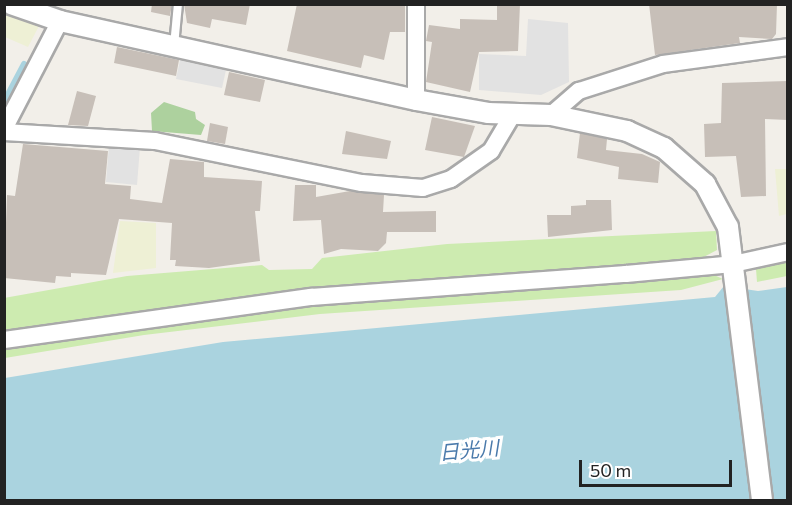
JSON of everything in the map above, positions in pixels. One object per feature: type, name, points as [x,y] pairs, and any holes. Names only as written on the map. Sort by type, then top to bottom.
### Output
[{"type":"street","points":[[11,4],[60,21],[416,100],[513,114],[551,115],[646,138],[687,164],[719,205],[728,227],[762,501]]},
{"type":"street","points":[[416,4],[416,100]]},
{"type":"street","points":[[60,21],[4,130],[155,141],[362,183],[423,188],[451,179],[491,151],[513,114]]},
{"type":"street","points":[[551,115],[579,91],[663,64],[788,47]]},
{"type":"street","points":[[4,340],[311,297],[733,268],[788,252]]},
{"type":"lane","points":[[174,47],[178,4]]},
{"type":"green space","points":[[4,12],[39,26],[28,47],[5,37]]},
{"type":"green space","points":[[164,102],[195,112],[196,119],[205,125],[201,135],[152,131],[151,113]]},
{"type":"green space","points":[[775,169],[787,169],[787,214],[779,216]]},
{"type":"green space","points":[[120,221],[156,223],[156,268],[113,273]]},
{"type":"green space","points":[[716,231],[717,250],[698,260],[5,335],[4,298],[127,276],[262,265],[269,270],[312,269],[322,258],[447,244]]},
{"type":"green space","points":[[787,260],[787,276],[757,282],[756,269]]},
{"type":"green space","points":[[707,272],[723,279],[681,290],[320,314],[144,335],[5,358],[5,345],[310,303]]},
{"type":"shaded area","points":[[528,19],[568,23],[569,82],[541,95],[479,90],[479,54],[526,56]]},
{"type":"shaded area","points":[[180,60],[226,70],[222,88],[176,79]]},
{"type":"shaded area","points":[[109,145],[140,147],[137,185],[106,182]]},
{"type":"water","name":"日光川","points":[[724,286],[758,291],[787,287],[787,500],[5,500],[5,378],[223,342],[715,297]]},
{"type":"building","points":[[152,4],[172,4],[170,16],[151,12]]},
{"type":"building","points":[[184,4],[250,4],[246,25],[212,19],[210,28],[187,23]]},
{"type":"building","points":[[297,4],[405,6],[405,32],[390,32],[384,60],[364,55],[361,68],[287,51]]},
{"type":"building","points":[[497,4],[520,4],[518,51],[479,52],[470,92],[426,82],[432,42],[426,41],[429,25],[460,29],[460,19],[497,20]]},
{"type":"building","points":[[649,4],[777,4],[776,34],[772,39],[739,37],[740,43],[655,55]]},
{"type":"building","points":[[117,47],[179,60],[176,76],[114,63]]},
{"type":"building","points":[[229,72],[265,80],[260,102],[224,95]]},
{"type":"building","points":[[788,81],[788,120],[765,119],[766,196],[741,197],[736,156],[705,157],[704,124],[721,123],[722,83]]},
{"type":"building","points":[[77,91],[96,96],[88,126],[68,125]]},
{"type":"building","points":[[432,117],[475,126],[464,157],[425,150]]},
{"type":"building","points":[[210,123],[228,127],[225,144],[207,141]]},
{"type":"building","points":[[346,131],[391,141],[387,159],[342,154]]},
{"type":"building","points":[[580,133],[607,139],[606,150],[642,154],[660,162],[658,183],[618,179],[619,167],[577,158]]},
{"type":"building","points":[[23,144],[108,151],[105,184],[131,186],[130,199],[162,203],[170,159],[204,162],[204,177],[262,181],[260,211],[255,211],[260,261],[209,268],[175,266],[176,260],[170,260],[172,223],[119,219],[106,275],[71,273],[71,277],[56,276],[55,283],[4,278],[7,195],[15,196]]},
{"type":"building","points":[[295,185],[316,185],[316,197],[350,191],[384,195],[383,212],[436,211],[436,232],[387,232],[386,243],[378,251],[341,249],[324,254],[321,220],[293,221]]},
{"type":"building","points":[[586,200],[611,200],[612,230],[548,237],[547,215],[571,215],[571,206],[586,205]]},
{"type":"waterway","points":[[4,102],[24,64]]}]
